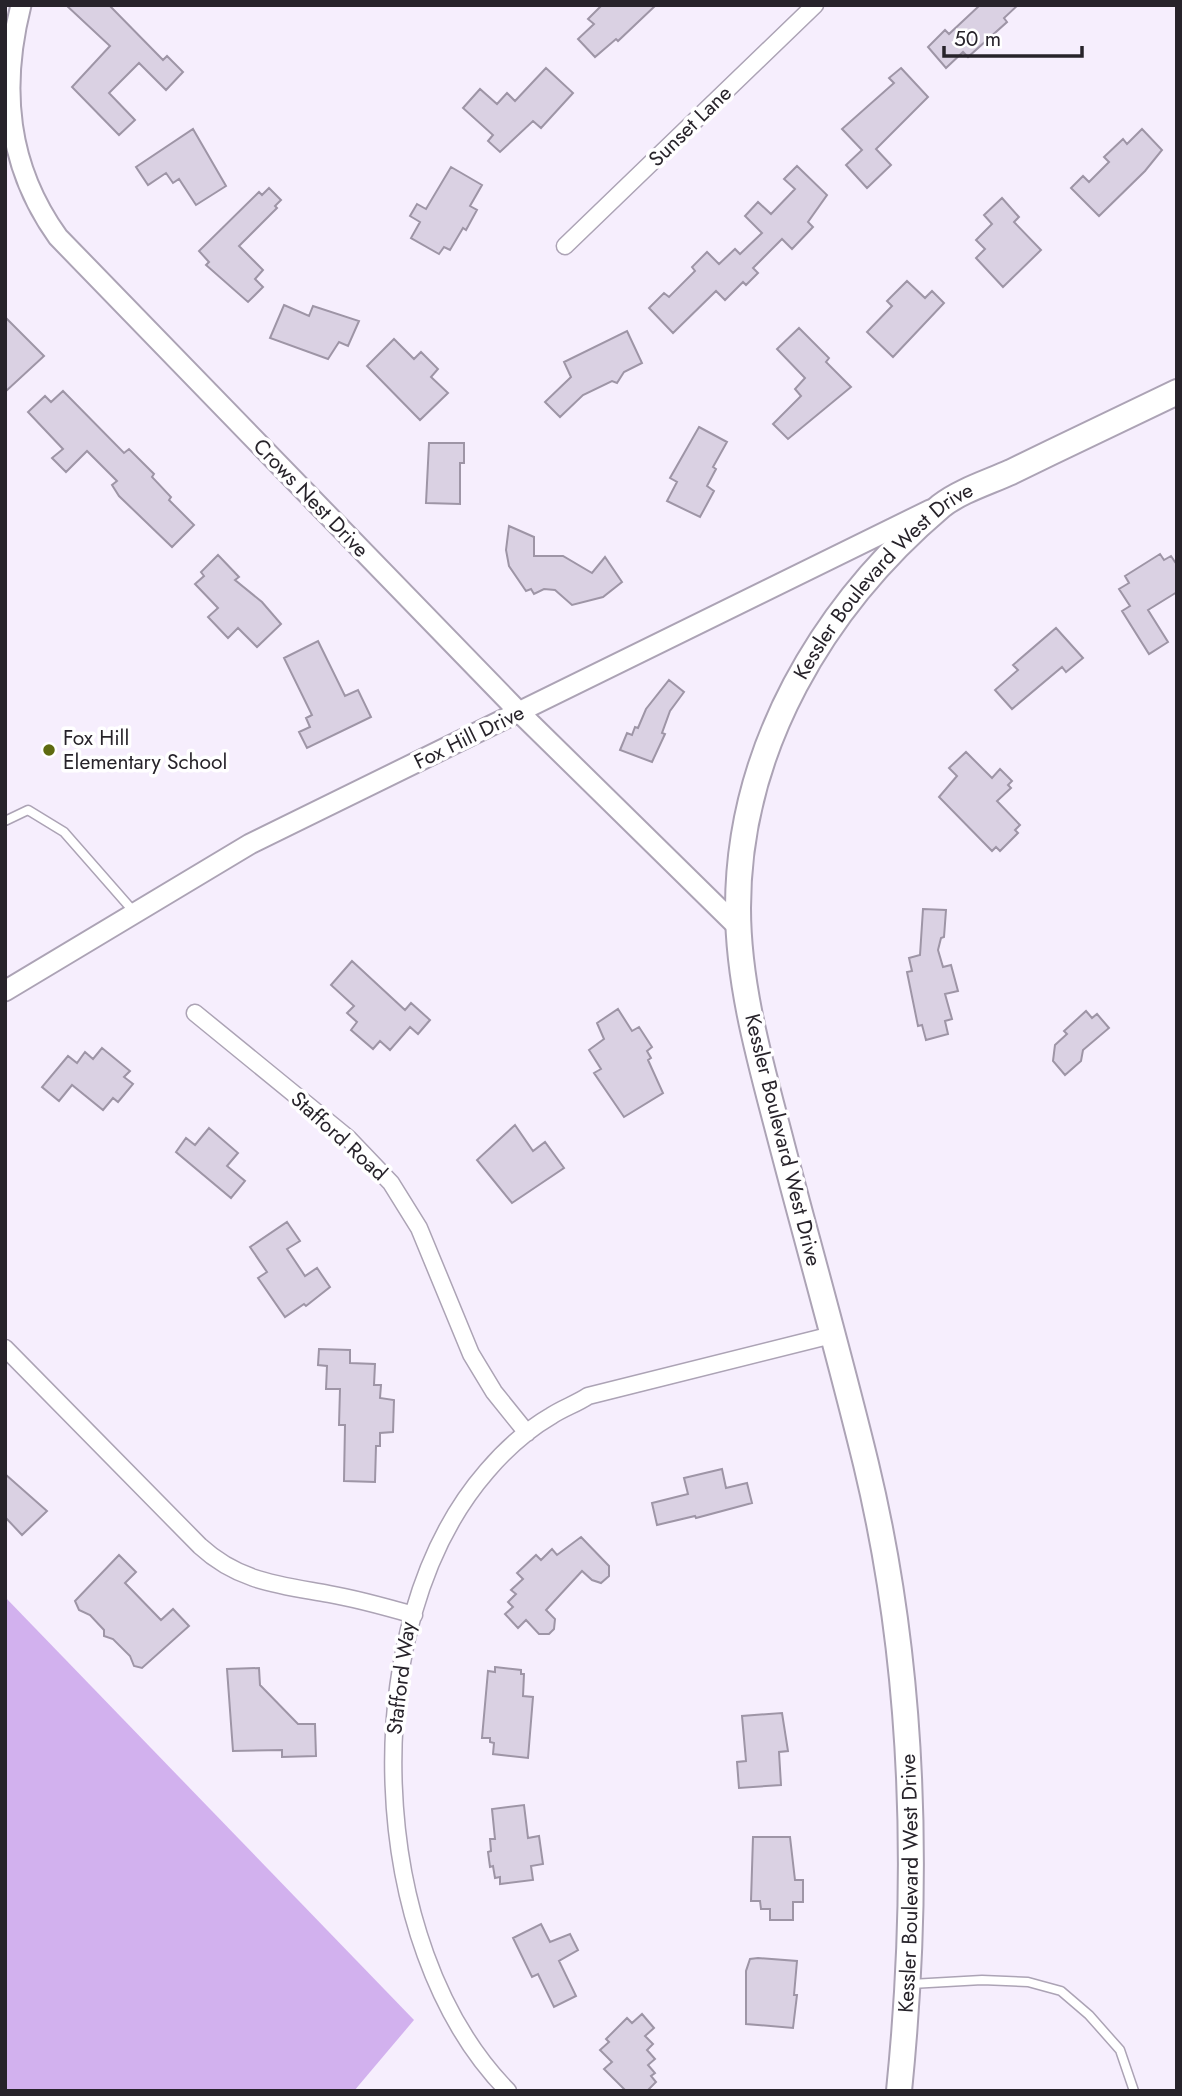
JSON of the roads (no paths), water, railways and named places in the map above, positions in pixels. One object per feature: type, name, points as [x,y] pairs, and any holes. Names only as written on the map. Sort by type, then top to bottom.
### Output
[{"type":"main road","name":"Kessler Boulevard West Drive","points":[[899,2091],[908,1984],[909,1801],[897,1647],[867,1468],[759,1056],[747,992],[738,899],[749,813],[772,733],[793,687],[823,635],[864,581],[943,504],[1177,392]]},
{"type":"street","name":"Crows Nest Drive","points":[[21,5],[8,59],[8,111],[24,177],[48,223],[70,250],[519,712],[740,929]]},
{"type":"street","name":"Sunset Lane","points":[[565,246],[815,5]]},
{"type":"street","name":"Fox Hill Drive","points":[[5,991],[250,845],[943,504]]},
{"type":"street","name":"Stafford Road","points":[[195,1013],[354,1143],[391,1183],[423,1236],[467,1346],[489,1385],[527,1433]]},
{"type":"street","points":[[414,1615],[427,1572],[446,1531],[487,1471],[527,1433],[553,1414],[588,1396],[832,1335]]},
{"type":"street","name":"Stafford Way","points":[[5,1348],[200,1546],[229,1569],[270,1585],[332,1595],[414,1615],[398,1687],[393,1747],[395,1816],[402,1866],[422,1939],[440,1986],[470,2040],[508,2091]]},
{"type":"lane","points":[[5,821],[28,810],[64,832],[135,913]]},
{"type":"lane","points":[[908,1984],[993,1980],[1028,1982],[1061,1991],[1089,2015],[1120,2050],[1134,2091]]},
{"type":"place","name":"Fox Hill Elementary School","points":[[49,750]]}]
